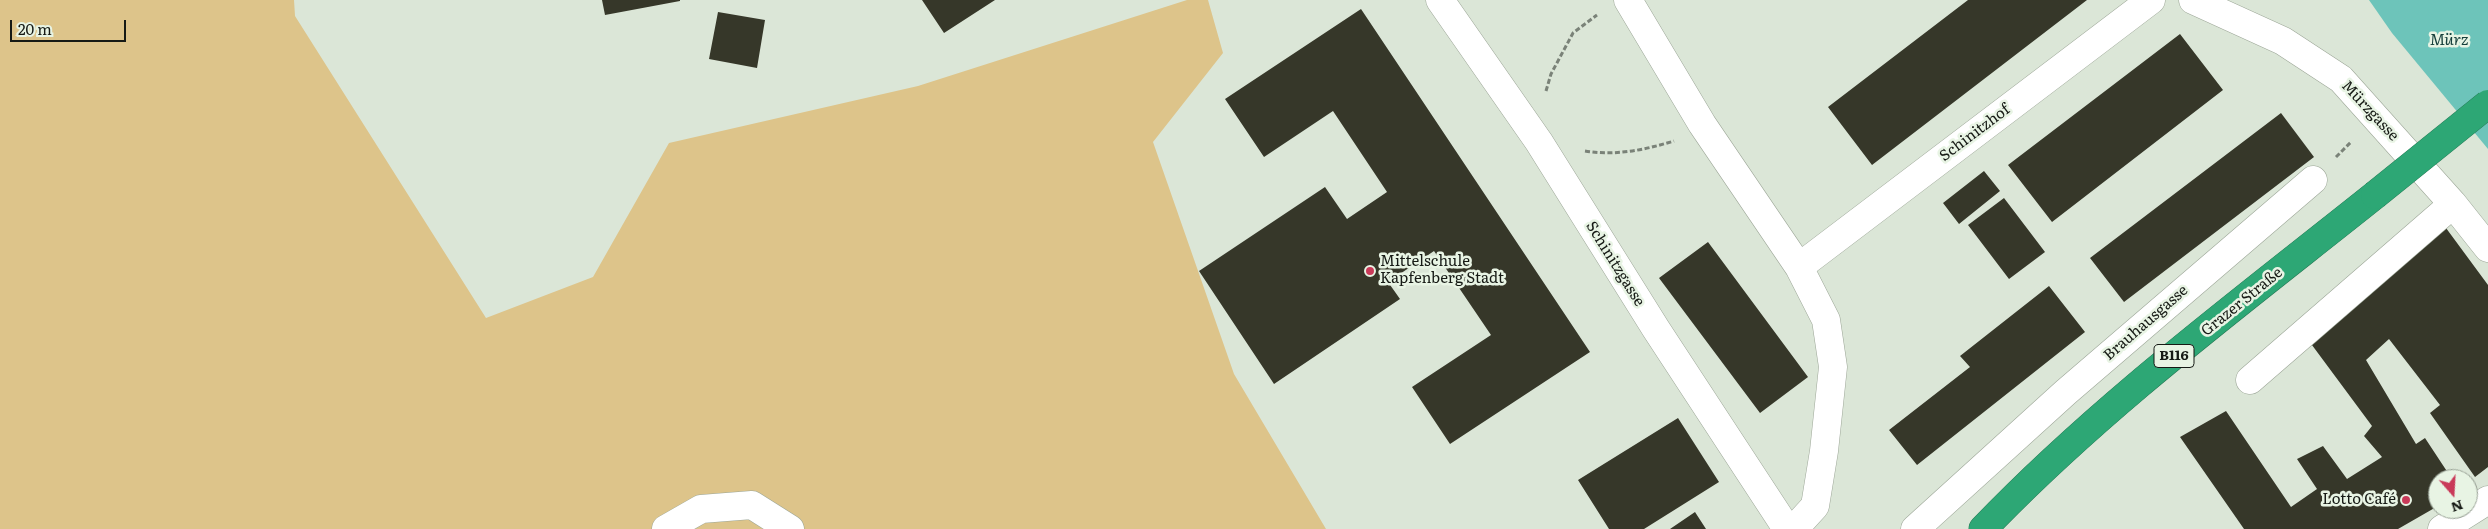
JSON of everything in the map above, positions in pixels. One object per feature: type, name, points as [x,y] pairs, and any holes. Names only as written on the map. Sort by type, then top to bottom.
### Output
[{"type":"highway","name":"Grazer Straße","points":[[1983,529],[2009,502],[2121,398],[2488,104]]},
{"type":"street","name":"Schinitzgasse","points":[[1440,0],[1539,142],[1656,329],[1787,529]]},
{"type":"street","points":[[1628,0],[1702,124],[1798,267],[1826,320],[1833,367],[1824,451],[1815,506],[1794,529]]},
{"type":"street","name":"Schinitzhof","points":[[1798,267],[2151,0]]},
{"type":"street","name":"Mürzgasse","points":[[2193,0],[2283,41],[2341,79],[2453,204],[2488,248]]},
{"type":"street","name":"Brauhausgasse","points":[[1915,529],[2066,392],[2313,180]]},
{"type":"street","points":[[2250,380],[2453,204]]},
{"type":"street","points":[[2442,529],[2488,500]]},
{"type":"street","points":[[666,529],[701,510],[752,505],[790,529]]},
{"type":"path","points":[[1552,74],[1573,33],[1599,14]]},
{"type":"path","points":[[2313,180],[2376,117]]},
{"type":"path","points":[[1605,154],[1646,150]]},
{"type":"shaded area","points":[[0,0],[294,0],[295,16],[486,318],[593,277],[669,143],[918,86],[1187,0],[1208,0],[1223,53],[1153,142],[1234,374],[1326,529],[0,529]]},
{"type":"water","name":"Mürz","points":[[2369,0],[2488,0],[2488,149],[2392,33]]},
{"type":"building","points":[[602,0],[680,0],[680,1],[605,15]]},
{"type":"building","points":[[922,0],[995,0],[944,33]]},
{"type":"building","points":[[1968,0],[2087,0],[1872,165],[1828,107]]},
{"type":"building","points":[[1361,9],[1590,352],[1450,444],[1412,387],[1491,335],[1434,251],[1388,282],[1400,299],[1274,384],[1199,271],[1325,187],[1347,219],[1387,192],[1333,111],[1264,157],[1225,99]]},
{"type":"building","points":[[718,12],[765,20],[757,68],[709,59]]},
{"type":"building","points":[[2180,34],[2223,90],[2052,222],[2008,165]]},
{"type":"building","points":[[2281,113],[2314,157],[2124,302],[2090,258]]},
{"type":"building","points":[[1984,171],[2000,191],[1959,224],[1943,203]]},
{"type":"building","points":[[2004,198],[2045,252],[2009,279],[1968,225]]},
{"type":"building","points":[[2446,228],[2488,285],[2488,467],[2478,475],[2478,469],[2469,469],[2430,413],[2440,405],[2389,339],[2366,360],[2416,444],[2425,438],[2445,469],[2428,469],[2428,512],[2398,529],[2244,529],[2180,437],[2226,411],[2291,507],[2317,489],[2297,459],[2323,446],[2347,479],[2382,457],[2364,436],[2372,426],[2309,341]]},
{"type":"building","points":[[1708,242],[1808,377],[1760,413],[1659,278]]},
{"type":"building","points":[[2049,286],[2085,332],[1917,465],[1889,430],[1970,367],[1960,356]]},
{"type":"building","points":[[1678,418],[1719,482],[1644,529],[1609,529],[1578,480]]},
{"type":"building","points":[[1695,512],[1706,529],[1670,529]]},
{"type":"place","name":"Mittelschule Kapfenberg Stadt","points":[[1370,271]]},
{"type":"place","name":"Lotto Café","points":[[2406,500]]}]
